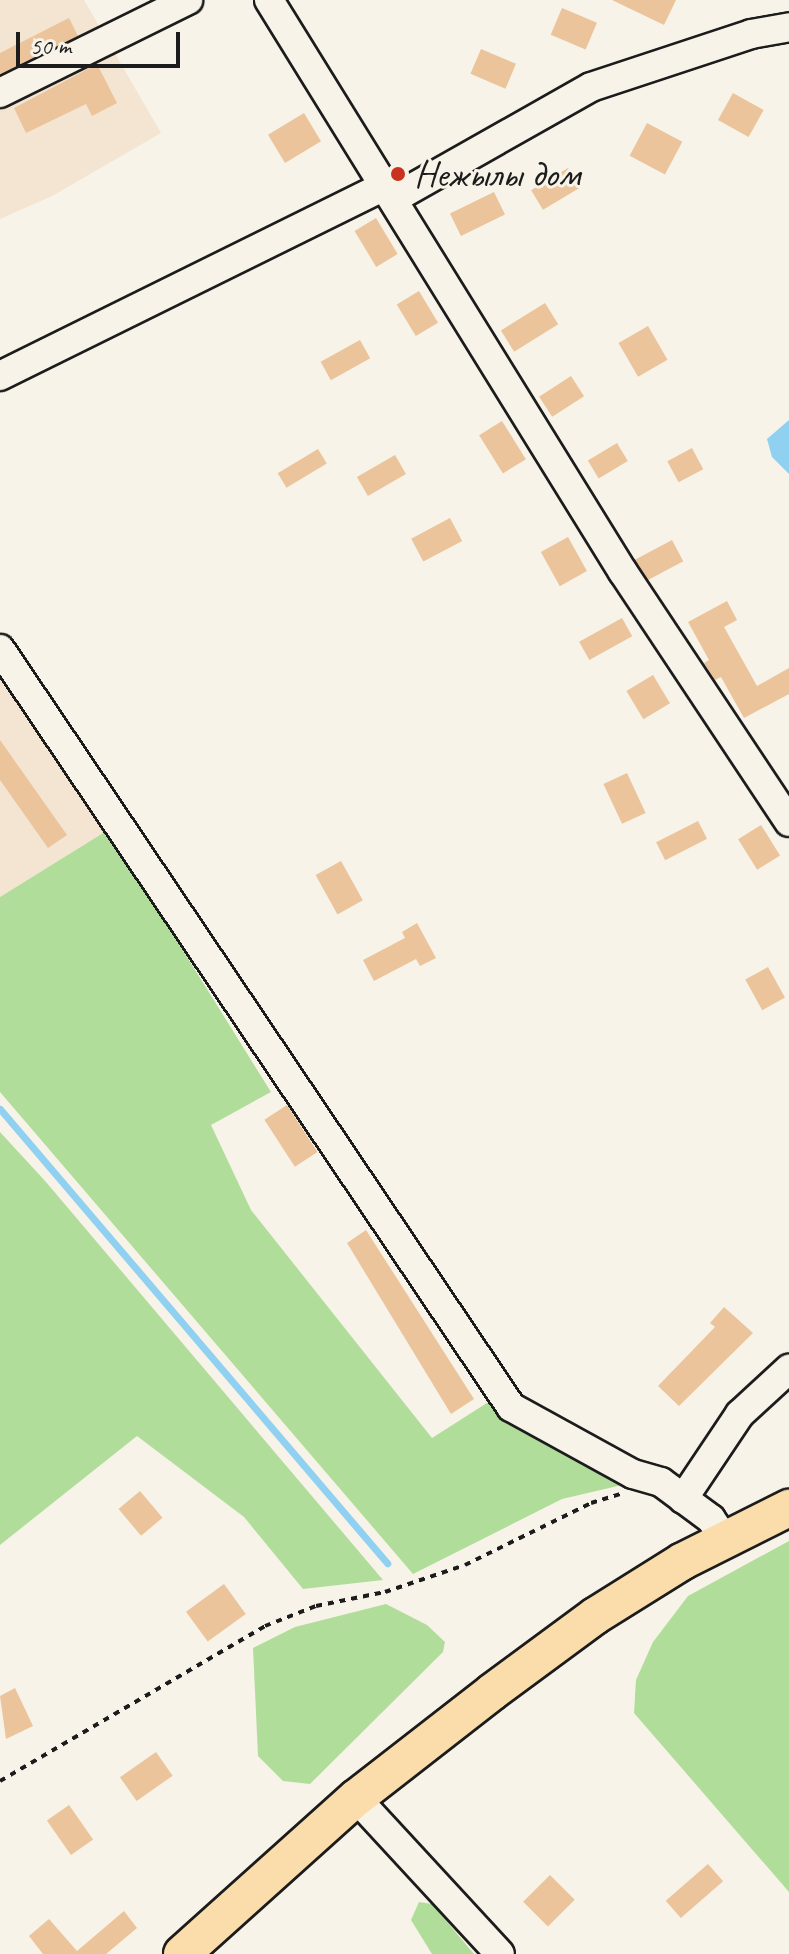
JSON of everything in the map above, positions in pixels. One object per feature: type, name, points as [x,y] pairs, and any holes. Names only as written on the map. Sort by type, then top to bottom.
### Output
[{"type":"main road","points":[[182,1954],[356,1798],[595,1616],[724,1538],[789,1508]]},
{"type":"street","points":[[0,93],[188,0]]},
{"type":"street","points":[[269,0],[623,572],[789,822]]},
{"type":"street","points":[[0,376],[389,193],[591,87],[751,34],[789,27]]},
{"type":"street","points":[[0,649],[511,1407],[633,1474],[672,1490],[711,1519],[724,1538]]},
{"type":"street","points":[[672,1490],[740,1414],[789,1369]]},
{"type":"street","points":[[356,1798],[500,1954]]},
{"type":"path","points":[[0,1781],[265,1626],[316,1606],[385,1592],[465,1565],[591,1503],[672,1490]]},
{"type":"shaded area","points":[[0,0],[84,0],[161,133],[52,196],[0,219]]},
{"type":"shaded area","points":[[0,644],[108,830],[0,897]]},
{"type":"green space","points":[[108,830],[271,1092],[211,1125],[251,1210],[432,1438],[490,1401],[622,1485],[562,1499],[413,1574],[0,1092],[0,897]]},
{"type":"green space","points":[[0,1132],[46,1182],[383,1580],[303,1589],[244,1517],[137,1436],[0,1545]]},
{"type":"green space","points":[[789,1541],[789,1892],[634,1713],[636,1680],[653,1642],[688,1596]]},
{"type":"green space","points":[[386,1604],[427,1625],[445,1642],[443,1652],[310,1784],[283,1781],[258,1756],[253,1648],[295,1627]]},
{"type":"green space","points":[[419,1902],[432,1904],[474,1954],[432,1954],[411,1920]]},
{"type":"water","points":[[789,420],[789,474],[772,457],[767,439]]},
{"type":"building","points":[[612,0],[676,0],[664,25]]},
{"type":"building","points":[[562,8],[597,23],[586,50],[551,35]]},
{"type":"building","points":[[69,18],[78,36],[0,74],[0,53]]},
{"type":"building","points":[[481,49],[516,64],[505,89],[470,74]]},
{"type":"building","points":[[97,64],[117,103],[92,116],[86,104],[26,133],[14,108]]},
{"type":"building","points":[[733,93],[764,110],[749,137],[718,120]]},
{"type":"building","points":[[304,113],[321,141],[285,163],[268,135]]},
{"type":"building","points":[[647,123],[682,142],[665,174],[630,156]]},
{"type":"building","points":[[568,168],[580,188],[543,210],[531,190]]},
{"type":"building","points":[[494,192],[505,214],[461,236],[450,213]]},
{"type":"building","points":[[376,218],[398,254],[376,267],[355,231]]},
{"type":"building","points":[[419,291],[438,323],[416,336],[397,304]]},
{"type":"building","points":[[545,303],[558,324],[514,352],[501,331]]},
{"type":"building","points":[[648,326],[668,360],[638,377],[619,343]]},
{"type":"building","points":[[360,340],[370,358],[331,380],[321,362]]},
{"type":"building","points":[[571,376],[584,396],[552,417],[539,397]]},
{"type":"building","points":[[502,421],[526,459],[503,473],[479,435]]},
{"type":"building","points":[[617,443],[628,461],[599,479],[588,461]]},
{"type":"building","points":[[692,448],[703,469],[679,482],[667,461]]},
{"type":"building","points":[[318,449],[327,464],[286,488],[278,473]]},
{"type":"building","points":[[395,455],[406,474],[368,496],[357,477]]},
{"type":"building","points":[[450,518],[462,541],[423,562],[411,539]]},
{"type":"building","points":[[568,537],[587,571],[560,586],[541,552]]},
{"type":"building","points":[[672,540],[683,561],[646,581],[635,560]]},
{"type":"building","points":[[727,601],[737,620],[724,627],[757,686],[789,668],[789,694],[744,718],[721,677],[715,680],[704,663],[709,660],[688,622]]},
{"type":"building","points":[[622,618],[632,636],[589,660],[579,642]]},
{"type":"building","points":[[653,675],[670,703],[643,719],[626,691]]},
{"type":"building","points":[[0,740],[67,835],[48,848],[0,780]]},
{"type":"building","points":[[627,773],[646,813],[622,824],[603,784]]},
{"type":"building","points":[[698,821],[707,839],[665,860],[656,842]]},
{"type":"building","points":[[761,825],[780,856],[757,870],[738,839]]},
{"type":"building","points":[[341,861],[363,900],[337,914],[316,875]]},
{"type":"building","points":[[417,923],[436,958],[420,966],[416,959],[374,981],[363,960],[405,938],[402,932]]},
{"type":"building","points":[[768,967],[785,998],[762,1010],[745,980]]},
{"type":"building","points":[[287,1105],[317,1152],[295,1167],[264,1120]]},
{"type":"building","points":[[366,1230],[474,1399],[451,1414],[347,1243]]},
{"type":"building","points":[[724,1307],[753,1333],[679,1406],[658,1386],[715,1327],[710,1323]]},
{"type":"building","points":[[140,1491],[162,1518],[141,1536],[119,1509]]},
{"type":"building","points":[[224,1584],[246,1614],[208,1642],[186,1612]]},
{"type":"building","points":[[15,1688],[33,1726],[6,1739],[0,1696]]},
{"type":"building","points":[[156,1752],[173,1776],[137,1801],[120,1777]]},
{"type":"building","points":[[69,1805],[93,1839],[71,1855],[47,1820]]},
{"type":"building","points":[[708,1864],[723,1881],[681,1918],[666,1901]]},
{"type":"building","points":[[550,1875],[575,1900],[548,1927],[523,1902]]},
{"type":"building","points":[[124,1911],[137,1928],[106,1954],[43,1954],[29,1936],[49,1919],[77,1951]]},
{"type":"waterway","points":[[0,1109],[387,1563]]},
{"type":"place","name":"Нежылы дом","points":[[398,174]]}]
